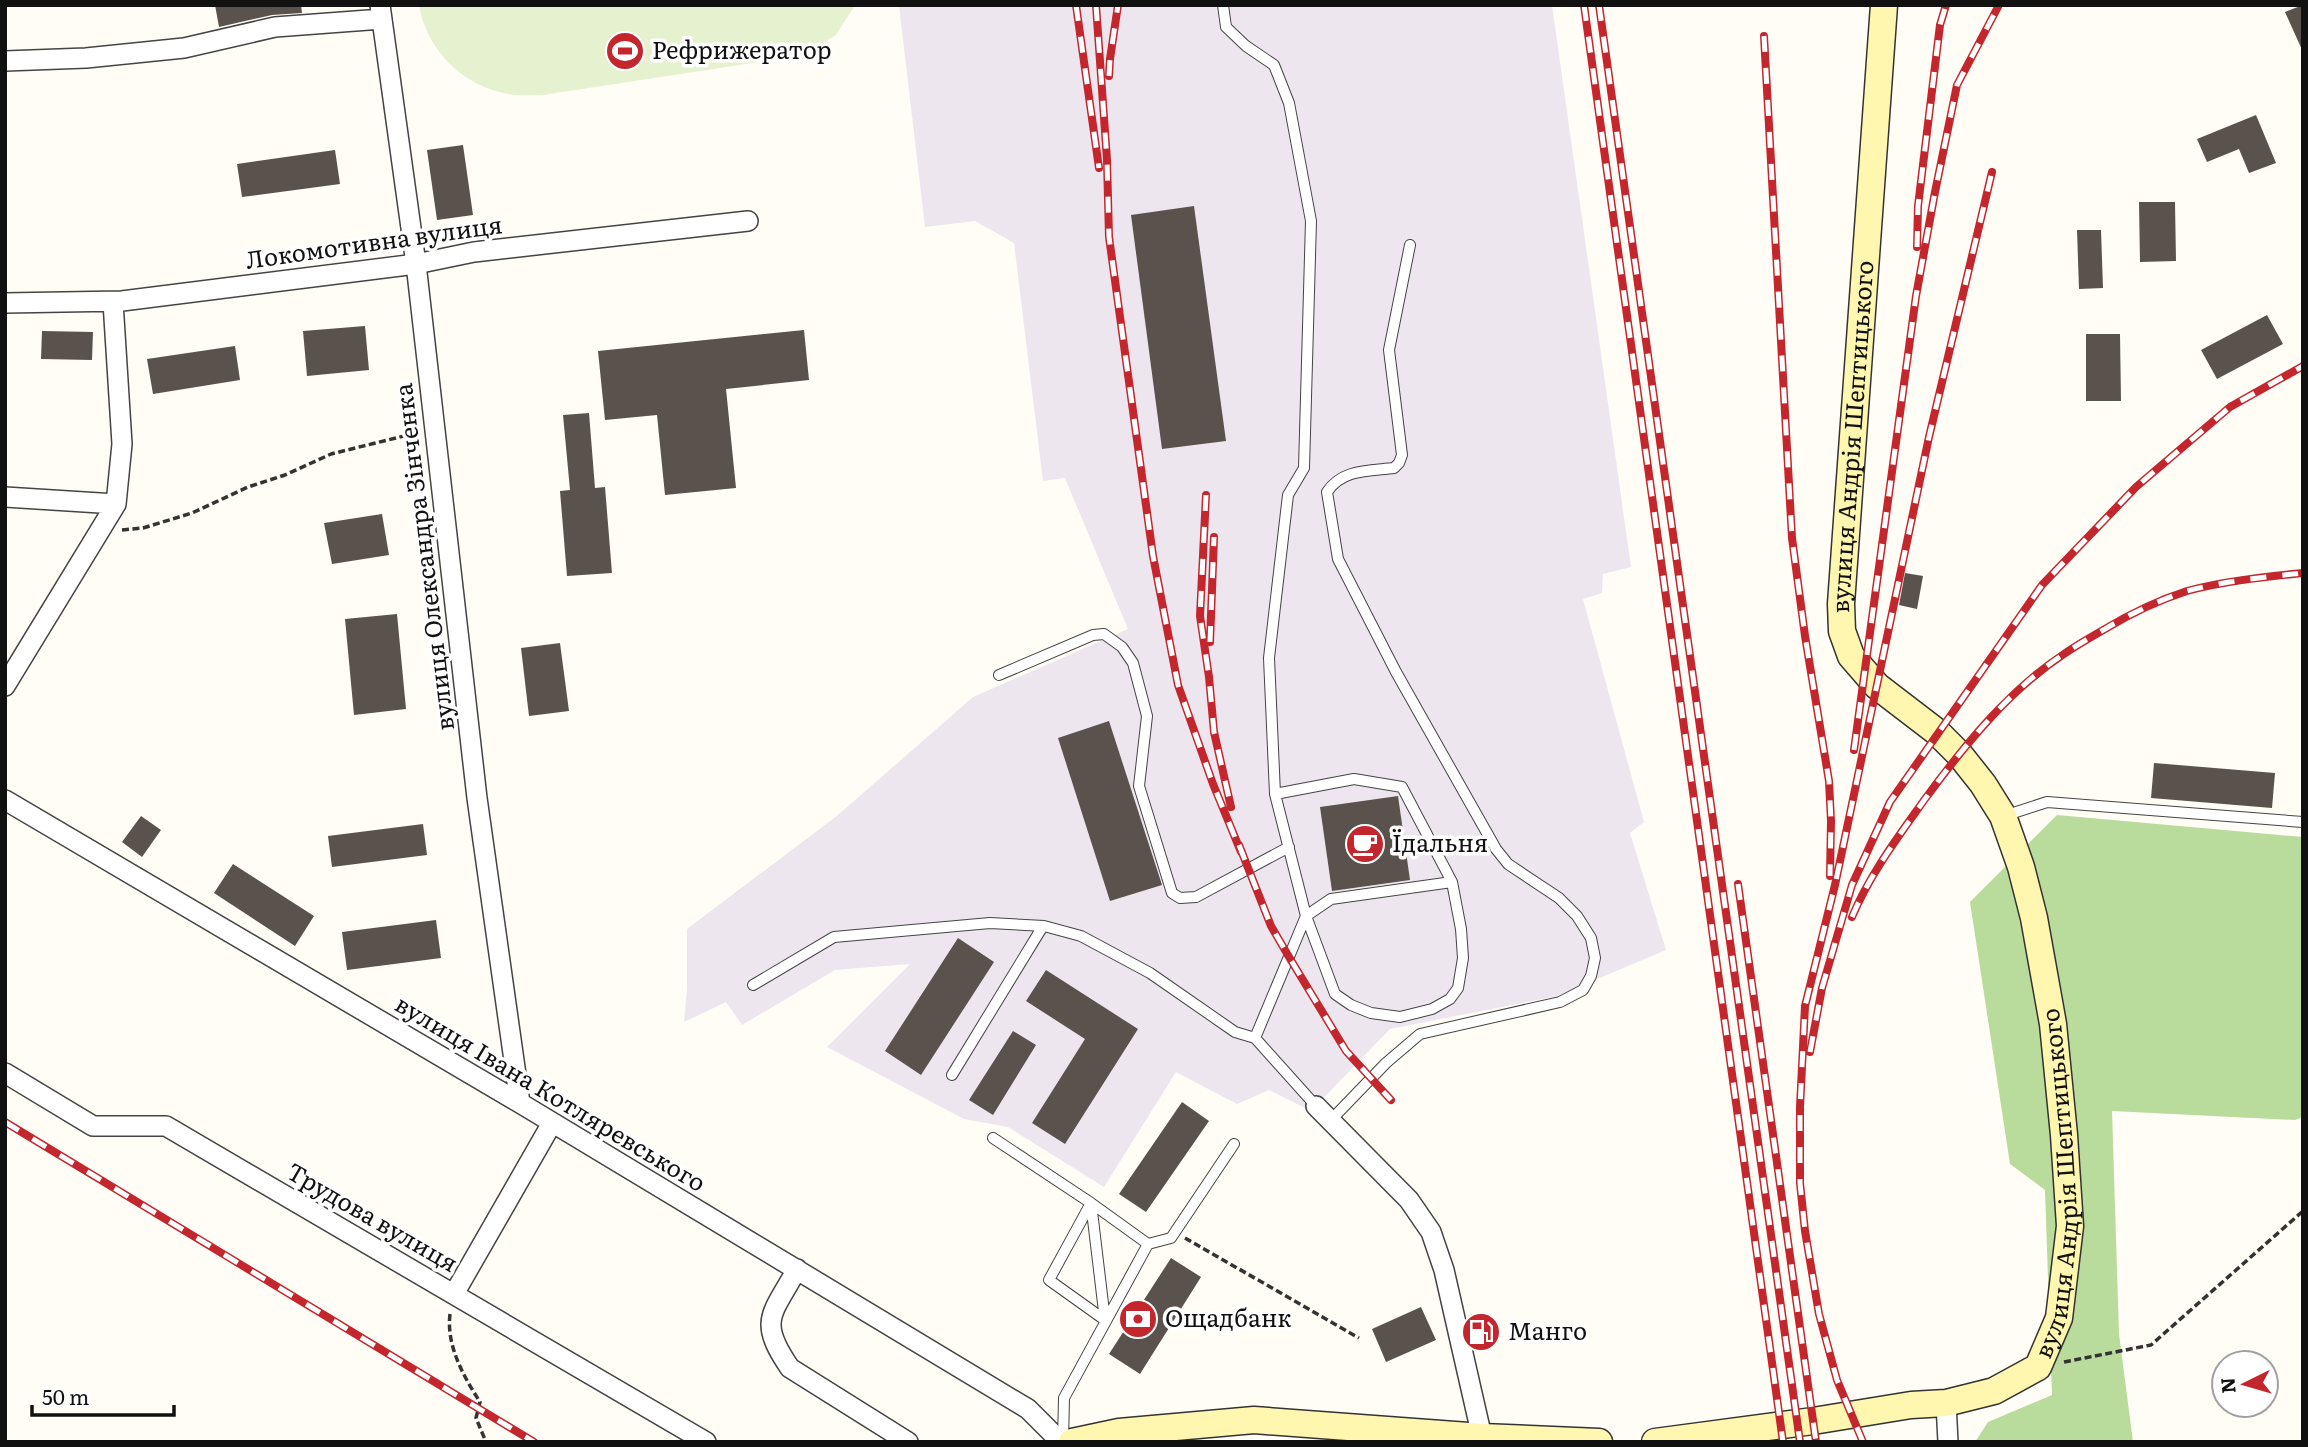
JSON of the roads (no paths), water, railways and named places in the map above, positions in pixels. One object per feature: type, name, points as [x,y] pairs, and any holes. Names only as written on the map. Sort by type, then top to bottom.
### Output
[{"type":"main road","name":"вулиця Андрія Шептицького","points":[[1656,1442],[1911,1405],[1946,1403],[1994,1391],[2038,1367],[2059,1318],[2070,1226],[2068,1187],[2053,1024],[2034,918],[2021,867],[2003,816],[1983,784],[1937,732],[1864,673],[1851,656],[1842,631],[1841,604],[1884,5]]},
{"type":"main road","points":[[1072,1442],[1119,1432],[1254,1420],[1482,1437],[1599,1442]]},
{"type":"street","points":[[5,61],[86,58],[184,48],[275,27],[381,12]]},
{"type":"street","name":"вулиця Олександра Зінченка","points":[[381,12],[416,264],[477,798],[520,1103]]},
{"type":"street","name":"Локомотивна вулиця","points":[[5,303],[113,302],[416,264],[474,252],[748,221]]},
{"type":"street","points":[[5,686],[116,503],[122,444],[113,302]]},
{"type":"street","points":[[5,498],[116,503]]},
{"type":"street","name":"вулиця Івана Котляревського","points":[[5,800],[174,902],[520,1103],[1028,1409],[1062,1442]]},
{"type":"street","name":"Трудова вулиця","points":[[5,1073],[93,1126],[166,1126],[706,1442]]},
{"type":"street","points":[[1316,1106],[1409,1200],[1431,1232],[1444,1270],[1482,1437]]},
{"type":"street","points":[[454,1294],[552,1123]]},
{"type":"street","points":[[797,1269],[770,1320],[771,1336],[780,1354],[790,1368],[908,1442]]},
{"type":"street","points":[[1946,1403],[1948,1442]]},
{"type":"lane","points":[[1223,5],[1226,27],[1246,46],[1274,65],[1289,103],[1311,221],[1304,467],[1288,495],[1269,658],[1275,794],[1306,916],[1335,994],[1371,1013],[1400,1017],[1432,1009],[1450,999],[1458,988],[1463,958],[1461,929],[1451,882],[1402,787],[1354,779],[1275,794]]},
{"type":"lane","points":[[1331,1120],[1386,1062],[1420,1034],[1560,1002],[1583,990],[1591,976],[1595,958],[1591,938],[1577,916],[1559,898],[1507,864],[1496,849],[1396,672],[1338,559],[1327,492],[1334,481],[1348,474],[1394,468],[1402,455],[1389,350],[1410,245]]},
{"type":"lane","points":[[999,675],[1093,635],[1104,634],[1122,647],[1133,663],[1147,716],[1139,786],[1172,893],[1181,898],[1196,897],[1289,847]]},
{"type":"lane","points":[[2003,816],[2047,802],[2303,822]]},
{"type":"lane","points":[[1255,1038],[1306,916],[1331,899],[1451,882]]},
{"type":"lane","points":[[753,985],[834,937],[990,923],[1043,926],[1081,936],[1150,973],[1235,1032],[1255,1038],[1316,1106]]},
{"type":"lane","points":[[953,1074],[1043,926]]},
{"type":"lane","points":[[993,1138],[1148,1244]]},
{"type":"lane","points":[[1062,1442],[1064,1398],[1148,1244],[1171,1237],[1234,1144]]},
{"type":"lane","points":[[1091,1203],[1105,1320]]},
{"type":"lane","points":[[1091,1203],[1049,1280],[1105,1320]]},
{"type":"railway","points":[[1076,5],[1099,168]]},
{"type":"railway","points":[[1096,5],[1107,160],[1109,237],[1153,556],[1178,685],[1213,784],[1241,852]]},
{"type":"railway","points":[[1109,76],[1118,5]]},
{"type":"railway","points":[[1584,5],[1783,1442]]},
{"type":"railway","points":[[1599,5],[1800,1442]]},
{"type":"railway","points":[[1917,247],[1918,206],[1940,25],[1946,5]]},
{"type":"railway","points":[[1854,750],[1916,296],[1935,192],[1957,85],[1999,5]]},
{"type":"railway","points":[[1764,36],[1792,538],[1829,781],[1830,876]]},
{"type":"railway","points":[[1863,1442],[1837,1380],[1819,1314],[1805,1231],[1800,1183],[1800,1107],[1805,1006],[1835,885],[1929,437],[1992,172]]},
{"type":"railway","points":[[1810,1052],[1822,988],[1852,885],[1890,802],[2042,585],[2136,487],[2230,407],[2303,366]]},
{"type":"railway","points":[[1206,495],[1200,616],[1214,732],[1231,807]]},
{"type":"railway","points":[[1210,642],[1214,537]]},
{"type":"railway","points":[[1852,917],[1885,856],[1940,779],[1988,720],[2044,669],[2074,647],[2115,623],[2176,595],[2230,582],[2303,573]]},
{"type":"railway","points":[[1239,845],[1271,926],[1289,957],[1346,1051],[1391,1100]]},
{"type":"railway","points":[[1738,884],[1816,1442]]},
{"type":"railway","points":[[5,1122],[534,1442]]},
{"type":"place","name":"Рефрижератор","points":[[625,51]]},
{"type":"place","name":"Їдальня","points":[[1365,844]]},
{"type":"place","name":"Ощадбанк","points":[[1138,1319]]},
{"type":"place","name":"Манго","points":[[1481,1332]]}]
